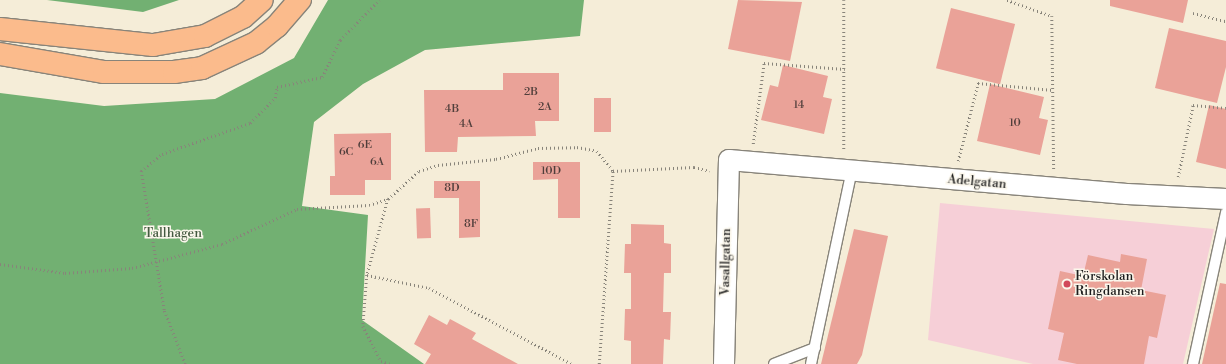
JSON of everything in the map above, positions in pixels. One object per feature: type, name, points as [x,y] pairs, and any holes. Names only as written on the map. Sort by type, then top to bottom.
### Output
[{"type":"main road","points":[[0,29],[42,32],[127,44],[177,42],[223,29],[262,0]]},
{"type":"main road","points":[[4,55],[104,72],[168,73],[202,68],[256,43],[277,26],[300,0]]},
{"type":"main road","points":[[0,19],[42,32]]},
{"type":"street","name":"Adelgatan","points":[[729,160],[848,164],[1127,194],[1226,199]]},
{"type":"street","name":"Vasallgatan","points":[[724,364],[729,160]]},
{"type":"lane","points":[[811,364],[848,164]]},
{"type":"lane","points":[[1193,364],[1226,213]]},
{"type":"lane","points":[[774,364],[815,348]]},
{"type":"path","points":[[185,364],[164,310],[154,262],[141,171],[162,154],[250,123],[275,98],[277,86],[322,77],[340,40],[379,0]]},
{"type":"path","points":[[844,0],[848,164]]},
{"type":"path","points":[[1007,0],[1052,16],[1054,178]]},
{"type":"path","points":[[1193,13],[1226,21]]},
{"type":"path","points":[[752,152],[764,63],[845,69]]},
{"type":"path","points":[[956,168],[978,83],[1053,90]]},
{"type":"path","points":[[1177,181],[1193,105],[1226,108]]},
{"type":"path","points":[[0,264],[65,273],[132,268],[222,244],[297,208],[369,205],[388,199],[419,172],[438,165],[496,159],[538,148],[577,146],[597,151],[613,171],[599,364]]},
{"type":"path","points":[[613,171],[694,167],[712,172]]},
{"type":"path","points":[[388,199],[367,275],[363,326],[382,361],[390,364]]},
{"type":"path","points":[[367,275],[429,288],[572,364]]},
{"type":"shaded area","name":"Förskolan Ringdansen","points":[[940,203],[1214,229],[1183,364],[1033,364],[928,340]]},
{"type":"green space","points":[[47,0],[179,0],[143,12]]},
{"type":"green space","name":"Tallhagen","points":[[328,0],[584,0],[580,36],[425,50],[363,84],[314,122],[302,206],[368,215],[362,320],[424,364],[0,364],[0,93],[104,106],[215,99],[294,58]]},
{"type":"building","points":[[738,0],[802,2],[790,61],[728,49]]},
{"type":"building","points":[[1110,0],[1188,0],[1183,23],[1110,6]]},
{"type":"building","points":[[951,8],[1015,24],[1000,84],[936,68]]},
{"type":"building","points":[[1169,28],[1226,41],[1226,67],[1217,103],[1155,88]]},
{"type":"building","points":[[783,65],[828,76],[823,97],[832,99],[824,134],[761,120],[770,85],[778,87]]},
{"type":"building","points":[[503,73],[559,73],[559,121],[535,121],[536,136],[458,137],[457,152],[425,152],[424,90],[503,90]]},
{"type":"building","points":[[990,84],[1044,97],[1039,118],[1048,120],[1040,155],[977,141]]},
{"type":"building","points":[[594,98],[611,98],[611,132],[594,132]]},
{"type":"building","points":[[1209,105],[1226,109],[1226,169],[1196,162]]},
{"type":"building","points":[[391,133],[391,180],[365,180],[365,195],[330,195],[330,176],[335,176],[334,134]]},
{"type":"building","points":[[533,162],[580,162],[580,218],[558,218],[558,179],[533,180]]},
{"type":"building","points":[[434,181],[480,181],[480,237],[459,238],[459,198],[434,198]]},
{"type":"building","points":[[416,208],[430,208],[431,238],[417,238]]},
{"type":"building","points":[[631,224],[664,225],[664,243],[671,244],[671,273],[664,273],[663,312],[671,312],[670,340],[664,339],[663,364],[631,364],[631,341],[624,340],[625,309],[631,309],[631,273],[624,273],[625,244],[631,244]]},
{"type":"building","points":[[854,229],[888,236],[862,355],[857,364],[821,364]]},
{"type":"building","points":[[1121,254],[1147,259],[1141,290],[1166,295],[1157,338],[1149,336],[1144,364],[1077,364],[1058,360],[1064,333],[1048,329],[1060,271],[1083,276],[1088,255],[1120,262]]},
{"type":"building","points":[[1220,283],[1226,284],[1226,364],[1202,364]]},
{"type":"building","points":[[429,315],[447,325],[450,319],[476,333],[472,339],[518,364],[425,364],[431,354],[414,344]]},
{"type":"place","name":"Förskolan Ringdansen","points":[[1067,284]]}]
